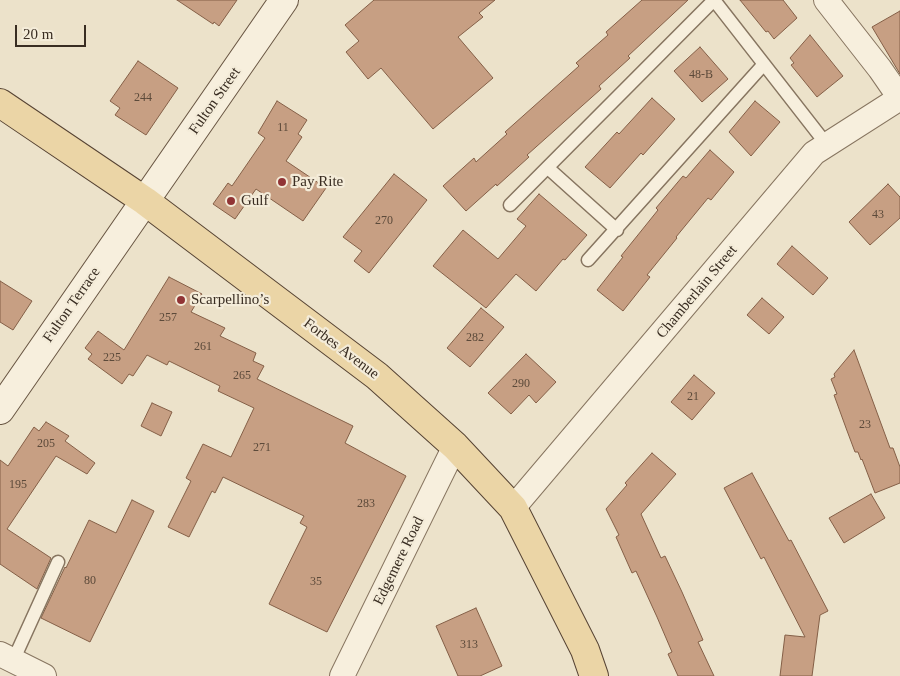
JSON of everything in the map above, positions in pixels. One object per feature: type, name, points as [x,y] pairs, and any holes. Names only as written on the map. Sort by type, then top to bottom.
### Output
[{"type":"main road","name":"Forbes Avenue","points":[[0,103],[145,201],[376,376],[455,446],[513,508],[584,650],[594,676]]},
{"type":"street","name":"Fulton Street","points":[[145,201],[284,0]]},
{"type":"street","points":[[826,0],[880,69],[900,98]]},
{"type":"street","name":"Chamberlain Street","points":[[513,508],[814,153],[900,98]]},
{"type":"street","name":"Fulton Terrace","points":[[0,410],[145,201]]},
{"type":"street","name":"Edgemere Road","points":[[342,676],[455,446]]},
{"type":"street","points":[[6,657],[44,676]]},
{"type":"lane","points":[[510,205],[714,0],[827,145]]},
{"type":"lane","points":[[588,260],[617,230],[764,64]]},
{"type":"lane","points":[[548,168],[617,230]]},
{"type":"lane","points":[[6,657],[58,562]]},
{"type":"building","points":[[177,0],[237,0],[219,26]]},
{"type":"building","points":[[374,0],[495,0],[479,13],[483,17],[458,37],[493,78],[433,129],[381,68],[368,79],[346,52],[359,41],[345,25]]},
{"type":"building","points":[[642,0],[688,0],[628,56],[630,58],[599,86],[601,89],[527,155],[529,157],[497,186],[496,184],[466,211],[443,186],[474,158],[476,162],[507,134],[505,132],[579,66],[576,63],[608,35],[606,32]]},
{"type":"building","points":[[740,0],[783,0],[797,18],[774,39]]},
{"type":"building","points":[[900,11],[900,74],[872,27]]},
{"type":"building","points":[[810,35],[843,76],[817,97],[791,65],[794,63],[790,58]]},
{"type":"building","points":[[700,47],[728,79],[702,102],[674,71]]},
{"type":"building","points":[[138,61],[178,88],[146,135],[115,115],[120,108],[110,101]]},
{"type":"building","points":[[652,98],[675,119],[610,188],[585,167]]},
{"type":"building","points":[[277,101],[307,120],[298,134],[302,137],[286,161],[326,188],[303,221],[256,189],[235,219],[213,204],[228,183],[232,186],[265,138],[258,133]]},
{"type":"building","points":[[755,101],[780,122],[751,156],[729,132]]},
{"type":"building","points":[[710,150],[734,172],[711,200],[708,198],[676,237],[647,275],[650,277],[623,311],[597,290],[623,257],[621,256],[658,210],[656,208],[683,176],[686,178]]},
{"type":"building","points":[[394,174],[427,200],[369,273],[354,261],[362,251],[343,237]]},
{"type":"building","points":[[888,184],[900,197],[900,218],[870,245],[849,222]]},
{"type":"building","points":[[539,194],[587,235],[565,260],[563,259],[536,291],[516,274],[486,308],[433,266],[463,230],[498,259],[526,226],[517,219]]},
{"type":"building","points":[[792,246],[828,278],[813,295],[777,264]]},
{"type":"building","points":[[169,277],[202,294],[191,312],[225,328],[220,336],[256,353],[253,361],[264,366],[257,379],[353,426],[345,443],[406,476],[327,632],[269,604],[307,527],[300,523],[304,516],[223,477],[215,493],[212,491],[189,537],[168,527],[191,481],[186,478],[203,444],[231,457],[254,408],[218,391],[220,386],[169,361],[167,365],[147,355],[133,376],[129,374],[122,384],[88,359],[92,354],[85,348],[98,331],[124,350]]},
{"type":"building","points":[[0,281],[32,301],[13,330],[0,322]]},
{"type":"building","points":[[762,298],[784,317],[769,334],[747,315]]},
{"type":"building","points":[[481,308],[504,327],[470,367],[447,348]]},
{"type":"building","points":[[854,350],[890,448],[893,448],[900,467],[900,483],[875,493],[862,459],[858,452],[855,452],[834,395],[837,394],[831,379],[835,377],[834,374]]},
{"type":"building","points":[[526,354],[556,382],[536,403],[529,395],[511,414],[488,393]]},
{"type":"building","points":[[694,375],[715,393],[692,420],[671,402]]},
{"type":"building","points":[[152,403],[172,412],[161,436],[141,426]]},
{"type":"building","points":[[46,422],[69,436],[65,441],[95,463],[87,474],[56,456],[7,529],[51,558],[37,589],[0,564],[0,460],[8,466],[34,427],[39,431]]},
{"type":"building","points":[[652,453],[676,474],[641,514],[661,558],[665,556],[682,592],[703,640],[698,642],[714,676],[678,676],[668,654],[672,652],[657,617],[636,571],[632,573],[616,537],[619,535],[606,509],[627,485],[625,483]]},
{"type":"building","points":[[752,473],[789,541],[791,540],[828,611],[820,615],[812,676],[780,676],[785,635],[805,637],[764,557],[761,559],[724,488]]},
{"type":"building","points":[[871,494],[885,518],[844,543],[829,518]]},
{"type":"building","points":[[132,500],[154,511],[90,642],[41,618],[89,520],[116,533]]},
{"type":"building","points":[[476,608],[502,666],[480,676],[458,676],[436,626]]},
{"type":"place","name":"Pay Rite","points":[[282,182]]},
{"type":"place","name":"Gulf","points":[[231,201]]},
{"type":"place","name":"Scarpellino’s","points":[[181,300]]}]
